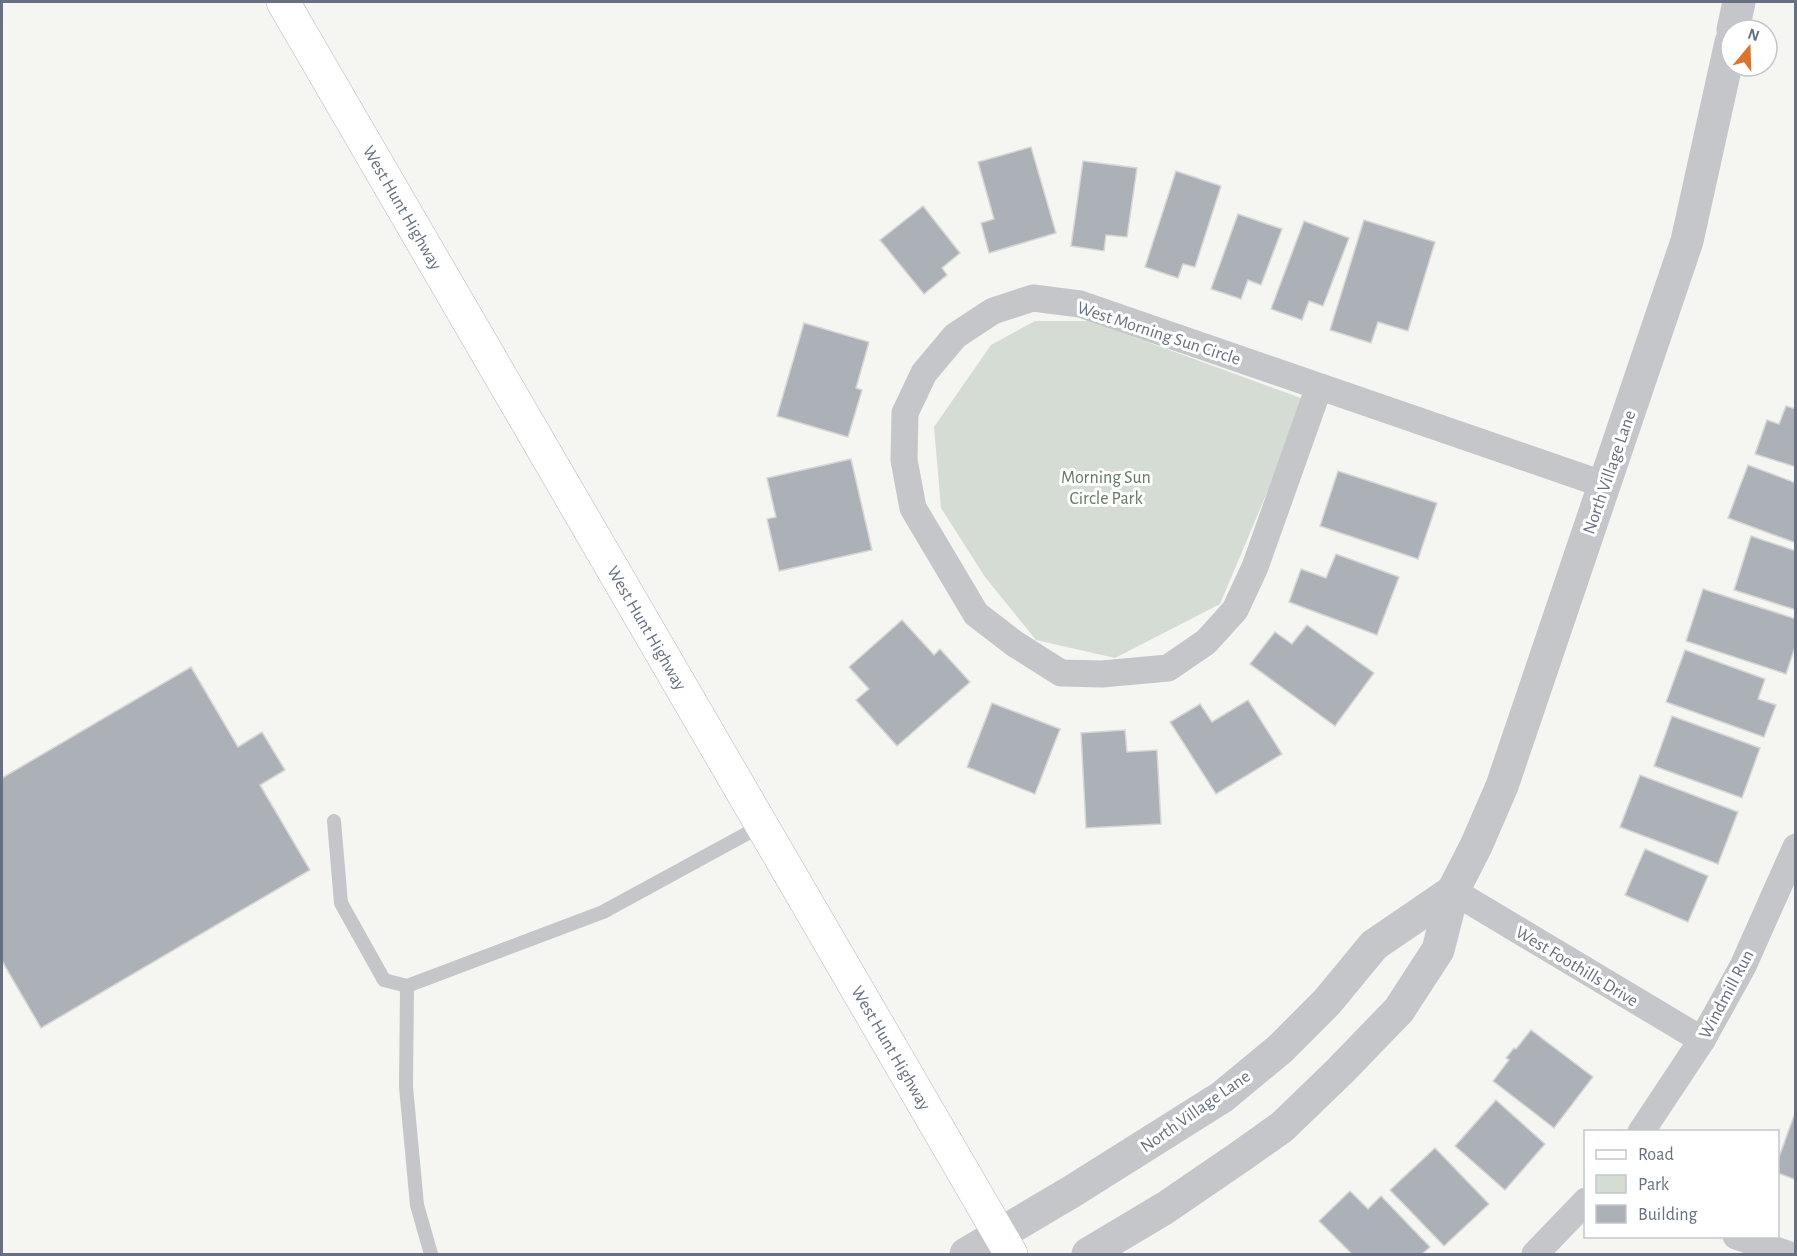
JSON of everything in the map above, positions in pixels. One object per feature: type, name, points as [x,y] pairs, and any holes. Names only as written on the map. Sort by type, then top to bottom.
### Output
[{"type":"main road","name":"West Hunt Highway","points":[[283,2],[1006,1244]]},
{"type":"street","points":[[1736,18],[1739,2]]},
{"type":"street","name":"North Village Lane","points":[[1088,1254],[1165,1208],[1282,1126],[1399,1010],[1438,950],[1453,891],[1476,846],[1502,786],[1688,241],[1723,78]]},
{"type":"street","name":"West Morning Sun Circle","points":[[1319,387],[1255,567],[1235,610],[1206,642],[1168,668],[1102,674],[1061,673],[1015,644],[976,614],[913,507],[904,460],[905,413],[924,373],[955,336],[993,311],[1033,298],[1080,304],[1605,485]]},
{"type":"street","name":"Windmill Run","points":[[1642,1130],[1702,1040],[1743,966],[1796,847]]},
{"type":"street","name":"North Village Lane","points":[[966,1254],[1006,1244],[1071,1192],[1222,1097],[1280,1049],[1327,1002],[1374,945],[1453,891]]},
{"type":"street","name":"West Foothills Drive","points":[[1453,891],[1702,1040]]},
{"type":"street","points":[[1534,1254],[1584,1203]]},
{"type":"street","points":[[1742,1238],[1787,1254]]},
{"type":"lane","points":[[334,821],[341,903],[384,980],[407,986],[603,912],[762,826]]},
{"type":"lane","points":[[407,986],[406,1088],[417,1205],[431,1254]]},
{"type":"green space","name":"Morning Sun Circle Park","points":[[1035,321],[1090,321],[1306,400],[1220,604],[1115,658],[1036,640],[985,577],[941,508],[934,427],[991,345]]},
{"type":"building","points":[[1031,147],[1056,233],[989,253],[981,223],[994,219],[978,162]]},
{"type":"building","points":[[1083,161],[1137,168],[1127,237],[1106,235],[1104,251],[1071,246]]},
{"type":"building","points":[[1176,171],[1221,186],[1195,267],[1183,264],[1178,278],[1145,267]]},
{"type":"building","points":[[923,206],[960,253],[942,268],[947,275],[924,294],[880,240]]},
{"type":"building","points":[[1238,214],[1282,229],[1261,285],[1248,280],[1241,299],[1211,289]]},
{"type":"building","points":[[1364,220],[1435,242],[1408,331],[1378,322],[1371,343],[1330,330]]},
{"type":"building","points":[[1304,221],[1349,238],[1323,306],[1309,301],[1302,320],[1271,309]]},
{"type":"building","points":[[804,323],[869,342],[856,388],[862,390],[848,437],[777,416]]},
{"type":"building","points":[[1786,406],[1796,409],[1796,467],[1755,454],[1767,420],[1779,424]]},
{"type":"building","points":[[851,459],[872,550],[779,571],[767,519],[776,517],[767,478]]},
{"type":"building","points":[[1748,465],[1796,483],[1796,543],[1728,518]]},
{"type":"building","points":[[1338,471],[1437,503],[1418,559],[1320,526]]},
{"type":"building","points":[[1751,536],[1796,551],[1796,610],[1734,590]]},
{"type":"building","points":[[1336,554],[1399,577],[1377,635],[1289,602],[1301,569],[1326,578]]},
{"type":"building","points":[[1703,589],[1796,619],[1796,644],[1786,674],[1686,641]]},
{"type":"building","points":[[902,620],[934,655],[940,649],[970,682],[897,746],[856,700],[869,689],[849,667]]},
{"type":"building","points":[[1307,625],[1374,673],[1335,726],[1250,664],[1275,632],[1292,644]]},
{"type":"building","points":[[1685,650],[1765,679],[1758,699],[1776,705],[1764,737],[1666,702]]},
{"type":"building","points":[[191,667],[238,747],[262,732],[285,770],[260,785],[310,870],[41,1028],[2,961],[2,778]]},
{"type":"building","points":[[1248,700],[1282,754],[1216,794],[1170,722],[1200,704],[1212,722]]},
{"type":"building","points":[[992,703],[1060,729],[1035,794],[967,767]]},
{"type":"building","points":[[1672,716],[1760,748],[1742,798],[1654,766]]},
{"type":"building","points":[[1125,730],[1127,752],[1157,750],[1161,824],[1086,828],[1081,733]]},
{"type":"building","points":[[1640,775],[1738,812],[1718,864],[1620,827]]},
{"type":"building","points":[[1645,849],[1708,876],[1688,922],[1625,895]]},
{"type":"building","points":[[1531,1030],[1593,1077],[1554,1128],[1493,1081],[1509,1060],[1506,1058]]},
{"type":"building","points":[[1496,1100],[1545,1144],[1505,1190],[1455,1146]]},
{"type":"building","points":[[1796,1110],[1796,1180],[1779,1173],[1779,1157]]},
{"type":"building","points":[[1435,1148],[1489,1204],[1444,1246],[1390,1190]]},
{"type":"building","points":[[1350,1191],[1368,1209],[1381,1196],[1430,1247],[1422,1254],[1352,1254],[1319,1221]]}]
